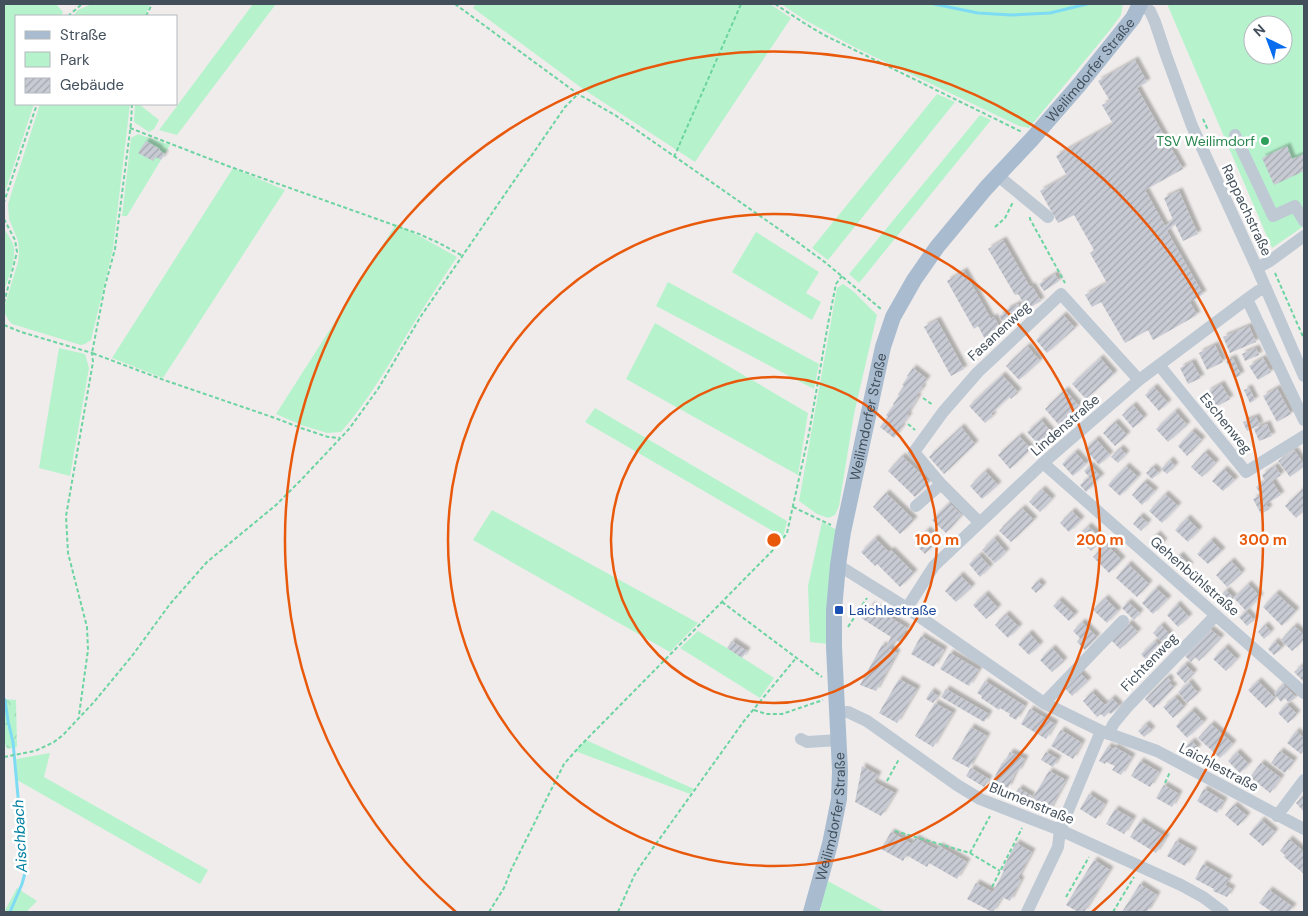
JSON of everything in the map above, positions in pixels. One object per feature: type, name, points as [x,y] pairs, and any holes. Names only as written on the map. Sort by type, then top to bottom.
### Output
[{"type":"main road","name":"Weilimdorfer Straße","points":[[811,912],[830,844],[838,799],[840,770],[834,610],[838,565],[843,532],[883,347],[893,318],[914,280],[926,264],[997,175],[1032,139],[1079,85],[1127,26],[1140,4]]},
{"type":"street","name":"Rappachstraße","points":[[1140,4],[1150,11],[1156,22],[1192,126],[1304,376]]},
{"type":"street","points":[[1235,135],[1273,216],[1300,203],[1304,221]]},
{"type":"street","points":[[997,175],[1048,217]]},
{"type":"street","points":[[1257,268],[1270,261],[1304,236]]},
{"type":"street","name":"Lindenstraße","points":[[907,608],[934,566],[1043,463],[1139,380],[1247,298],[1266,288]]},
{"type":"street","name":"Fasanenweg","points":[[979,522],[941,484],[914,452],[943,412],[978,372],[1061,294],[1139,380]]},
{"type":"street","points":[[1247,298],[1304,420]]},
{"type":"street","name":"Eschenweg","points":[[1159,365],[1246,472],[1304,436]]},
{"type":"street","name":"Gehenbühlstraße","points":[[1043,463],[1304,693]]},
{"type":"street","points":[[916,506],[941,484]]},
{"type":"street","name":"Laichlestraße","points":[[838,565],[907,608],[1044,703],[1105,733],[1157,751],[1304,829]]},
{"type":"street","name":"Fichtenweg","points":[[1027,912],[1058,846],[1060,830],[1105,733],[1129,704],[1216,615]]},
{"type":"street","points":[[1044,703],[1123,622]]},
{"type":"street","name":"Blumenstraße","points":[[837,697],[848,712],[867,720],[957,785],[980,798],[1060,830],[1141,866],[1203,897],[1223,912]]},
{"type":"street","points":[[801,739],[807,742],[839,740]]},
{"type":"street","points":[[1277,816],[1304,780]]},
{"type":"path","points":[[69,15],[82,4]]},
{"type":"path","points":[[455,4],[578,94],[615,115],[796,241],[893,318]]},
{"type":"path","points":[[674,157],[741,4]]},
{"type":"path","points":[[775,4],[804,24],[1023,132],[1032,139]]},
{"type":"path","points":[[4,757],[35,751],[54,742],[63,734],[94,702],[132,656],[170,604],[207,562],[276,504],[340,439],[365,408],[421,316],[462,256],[500,204],[565,107],[578,94]]},
{"type":"path","points":[[4,303],[17,252],[16,240],[4,219],[4,202],[37,105]]},
{"type":"path","points":[[79,717],[88,650],[87,627],[68,552],[66,516],[93,362],[92,354],[115,249],[132,105]]},
{"type":"path","points":[[1201,114],[1209,132]]},
{"type":"path","points":[[130,128],[228,166],[419,234],[462,256]]},
{"type":"path","points":[[995,227],[1005,218],[1018,193]]},
{"type":"path","points":[[1033,205],[1030,218],[1062,279]]},
{"type":"path","points":[[1245,212],[1266,254]]},
{"type":"path","points":[[1274,271],[1304,340]]},
{"type":"path","points":[[489,912],[504,888],[564,764],[779,544],[787,533],[809,433],[836,284],[842,276]]},
{"type":"path","points":[[4,325],[310,431],[340,439]]},
{"type":"path","points":[[792,507],[843,532]]},
{"type":"path","points":[[834,647],[874,588]]},
{"type":"path","points":[[722,602],[828,682],[837,697],[818,701],[782,714],[766,714],[754,710]]},
{"type":"path","points":[[618,912],[642,862],[744,721],[796,658]]},
{"type":"path","points":[[887,781],[905,748]]},
{"type":"path","points":[[970,853],[996,805]]},
{"type":"path","points":[[992,886],[1028,818]]},
{"type":"path","points":[[895,831],[970,853],[1000,871]]},
{"type":"path","points":[[1066,897],[1096,846]]},
{"type":"path","points":[[1113,912],[1141,866]]},
{"type":"green space","points":[[4,4],[56,4],[63,12],[62,15],[15,15],[15,105],[34,105],[4,195]]},
{"type":"green space","points":[[92,4],[150,4],[145,15],[74,15],[78,10]]},
{"type":"green space","points":[[253,4],[276,4],[177,135],[159,130]]},
{"type":"green space","points":[[476,4],[770,4],[791,18],[695,162],[583,89],[473,8]]},
{"type":"green space","points":[[781,4],[1123,4],[1121,15],[1110,30],[1029,128],[1019,126],[856,48],[805,20]]},
{"type":"green space","name":"TSV Weilimdorf","points":[[1167,4],[1304,4],[1304,226],[1272,248]]},
{"type":"green space","points":[[937,94],[955,102],[828,260],[812,248]]},
{"type":"green space","points":[[40,105],[130,105],[113,249],[91,340],[85,344],[81,345],[12,324],[6,317],[4,308],[18,262],[19,252],[18,241],[9,219],[8,204]]},
{"type":"green space","points":[[135,105],[140,105],[159,120],[154,129],[149,132],[134,122]]},
{"type":"green space","points":[[980,115],[991,120],[859,283],[849,274]]},
{"type":"green space","points":[[138,134],[170,145],[127,216],[122,216],[131,138]]},
{"type":"green space","points":[[233,168],[285,190],[163,378],[112,358]]},
{"type":"green space","points":[[396,224],[457,257],[377,383],[341,432],[327,433],[301,425],[276,414],[338,317]]},
{"type":"green space","points":[[4,229],[14,247],[14,257],[4,291]]},
{"type":"green space","points":[[756,232],[819,272],[806,293],[821,302],[812,320],[732,272]]},
{"type":"green space","points":[[668,282],[819,364],[814,389],[656,306]]},
{"type":"green space","points":[[843,284],[853,291],[877,315],[854,414],[839,506],[835,515],[828,518],[817,514],[799,501],[837,288]]},
{"type":"green space","points":[[655,323],[808,413],[798,475],[626,379]]},
{"type":"green space","points":[[59,348],[85,354],[89,368],[70,476],[39,468]]},
{"type":"green space","points":[[595,408],[787,521],[783,537],[585,422]]},
{"type":"green space","points":[[492,510],[698,623],[670,652],[473,540]]},
{"type":"green space","points":[[822,522],[837,530],[828,644],[810,642],[808,586]]},
{"type":"green space","points":[[698,631],[774,678],[760,698],[680,648]]},
{"type":"green space","points":[[4,699],[16,700],[17,747],[7,749],[4,741]]},
{"type":"green space","points":[[586,740],[694,789],[690,794],[575,751]]},
{"type":"green space","points":[[50,753],[44,777],[208,870],[200,884],[17,780],[16,759]]},
{"type":"green space","points":[[826,880],[885,912],[820,912]]},
{"type":"green space","points":[[17,888],[37,901],[26,912],[4,912]]},
{"type":"building","points":[[1135,60],[1147,82],[1137,88],[1183,169],[1145,190],[1165,226],[1173,220],[1164,198],[1179,191],[1198,234],[1183,241],[1175,224],[1167,231],[1203,294],[1190,302],[1197,315],[1153,340],[1148,330],[1125,343],[1101,302],[1092,307],[1085,295],[1107,283],[1090,253],[1094,250],[1074,215],[1058,223],[1040,191],[1067,176],[1056,156],[1113,124],[1102,105],[1110,101],[1098,81]]},
{"type":"building","points":[[146,141],[165,154],[161,160],[156,157],[153,161],[138,153]]},
{"type":"building","points":[[1287,146],[1292,159],[1304,154],[1304,171],[1274,185],[1262,158]]},
{"type":"building","points":[[1003,240],[1030,287],[1032,286],[1041,301],[1027,309],[1018,294],[1015,295],[988,249]]},
{"type":"building","points":[[964,271],[991,319],[994,317],[1002,331],[986,341],[978,326],[974,329],[947,281]]},
{"type":"building","points":[[1055,274],[1059,281],[1044,291],[1039,284]]},
{"type":"building","points":[[1018,304],[1022,311],[1004,324],[999,316]]},
{"type":"building","points":[[1063,315],[1075,328],[1047,353],[1036,340]]},
{"type":"building","points":[[937,320],[964,369],[951,376],[924,327]]},
{"type":"building","points":[[1249,326],[1256,342],[1230,353],[1223,337]]},
{"type":"building","points":[[1215,345],[1223,362],[1207,370],[1199,353]]},
{"type":"building","points":[[1027,346],[1040,361],[1019,380],[1006,366]]},
{"type":"building","points":[[1256,348],[1259,355],[1245,361],[1242,354]]},
{"type":"building","points":[[1100,358],[1114,374],[1086,399],[1072,384]]},
{"type":"building","points":[[1233,358],[1241,375],[1235,378],[1226,361]]},
{"type":"building","points":[[1263,358],[1271,372],[1258,380],[1249,366]]},
{"type":"building","points":[[1192,362],[1201,378],[1188,384],[1180,368]]},
{"type":"building","points":[[913,368],[927,379],[921,387],[923,388],[916,396],[918,397],[907,415],[909,416],[894,438],[880,427],[888,417],[886,415],[894,405],[899,396],[898,394],[904,386],[902,385]]},
{"type":"building","points":[[1002,375],[1018,392],[1011,399],[1009,397],[991,414],[993,416],[985,423],[969,406]]},
{"type":"building","points":[[1221,384],[1230,399],[1216,407],[1207,392]]},
{"type":"building","points":[[1154,387],[1168,403],[1159,411],[1145,395]]},
{"type":"building","points":[[1249,388],[1255,400],[1250,403],[1244,390]]},
{"type":"building","points":[[1277,388],[1291,414],[1277,422],[1263,396]]},
{"type":"building","points":[[1065,390],[1079,406],[1059,425],[1045,409]]},
{"type":"building","points":[[1133,405],[1144,418],[1133,428],[1122,415]]},
{"type":"building","points":[[1175,411],[1187,425],[1168,442],[1156,429]]},
{"type":"building","points":[[1256,417],[1260,425],[1247,431],[1243,422]]},
{"type":"building","points":[[1041,420],[1052,433],[1038,444],[1027,432]]},
{"type":"building","points":[[1115,422],[1127,435],[1115,446],[1103,433]]},
{"type":"building","points":[[1267,424],[1272,436],[1259,441],[1254,429]]},
{"type":"building","points":[[961,427],[975,444],[944,474],[929,457]]},
{"type":"building","points":[[1192,431],[1202,440],[1187,456],[1178,446]]},
{"type":"building","points":[[1019,436],[1031,449],[1010,469],[998,455]]},
{"type":"building","points":[[1096,439],[1110,455],[1099,465],[1085,449]]},
{"type":"building","points":[[1120,448],[1126,454],[1118,463],[1111,457]]},
{"type":"building","points":[[1294,450],[1304,466],[1290,477],[1278,461]]},
{"type":"building","points":[[1075,452],[1086,464],[1073,476],[1062,464]]},
{"type":"building","points":[[1205,452],[1216,463],[1202,477],[1191,467]]},
{"type":"building","points":[[902,456],[929,482],[915,497],[888,471]]},
{"type":"building","points":[[1170,460],[1175,466],[1167,474],[1161,469]]},
{"type":"building","points":[[1090,465],[1101,477],[1094,483],[1084,471]]},
{"type":"building","points":[[1126,466],[1138,477],[1120,496],[1108,485]]},
{"type":"building","points":[[1275,466],[1281,475],[1272,481],[1281,495],[1266,504],[1269,509],[1261,514],[1253,499],[1261,495],[1256,487],[1265,481],[1262,475]]},
{"type":"building","points":[[1153,467],[1159,473],[1152,479],[1146,473]]},
{"type":"building","points":[[1224,469],[1235,480],[1223,491],[1212,481]]},
{"type":"building","points":[[985,471],[998,485],[982,499],[970,486]]},
{"type":"building","points":[[1088,478],[1094,484],[1086,492],[1080,485]]},
{"type":"building","points":[[1144,482],[1155,491],[1142,505],[1132,495]]},
{"type":"building","points":[[1304,488],[1304,510],[1296,518],[1285,506]]},
{"type":"building","points":[[1042,489],[1052,499],[1040,512],[1029,502]]},
{"type":"building","points":[[886,493],[914,520],[900,534],[873,507]]},
{"type":"building","points":[[1165,494],[1178,506],[1162,523],[1149,511]]},
{"type":"building","points":[[949,503],[962,515],[946,533],[932,520]]},
{"type":"building","points":[[1022,508],[1034,520],[1011,542],[999,531]]},
{"type":"building","points":[[1072,511],[1081,520],[1069,532],[1060,523]]},
{"type":"building","points":[[1140,516],[1148,523],[1141,531],[1133,524]]},
{"type":"building","points":[[1187,518],[1199,530],[1188,542],[1175,530]]},
{"type":"building","points":[[1088,526],[1102,539],[1091,551],[1077,537]]},
{"type":"building","points":[[927,530],[938,540],[925,554],[914,543]]},
{"type":"building","points":[[1157,534],[1164,542],[1156,549],[1150,541]]},
{"type":"building","points":[[875,538],[889,552],[891,550],[914,573],[900,587],[877,564],[875,566],[861,552]]},
{"type":"building","points":[[994,538],[1006,552],[995,563],[982,550]]},
{"type":"building","points":[[1211,540],[1222,551],[1208,564],[1197,554]]},
{"type":"building","points":[[1106,544],[1122,560],[1109,573],[1093,557]]},
{"type":"building","points":[[979,555],[990,567],[980,577],[969,564]]},
{"type":"building","points":[[1180,555],[1190,566],[1183,572],[1173,561]]},
{"type":"building","points":[[1231,561],[1242,573],[1227,587],[1216,575]]},
{"type":"building","points":[[1128,564],[1149,584],[1137,597],[1116,578]]},
{"type":"building","points":[[960,575],[972,587],[956,602],[945,591]]},
{"type":"building","points":[[1038,581],[1043,586],[1036,593],[1031,588]]},
{"type":"building","points":[[1248,584],[1260,597],[1246,611],[1234,598]]},
{"type":"building","points":[[1156,588],[1168,599],[1153,614],[1142,603]]},
{"type":"building","points":[[1226,590],[1234,598],[1226,605],[1219,598]]},
{"type":"building","points":[[1276,593],[1296,611],[1282,626],[1263,607]]},
{"type":"building","points":[[985,594],[998,608],[986,619],[973,605]]},
{"type":"building","points":[[1105,598],[1118,611],[1107,623],[1093,610]]},
{"type":"building","points":[[1059,600],[1075,615],[1069,621],[1053,606]]},
{"type":"building","points":[[1128,602],[1140,613],[1134,620],[1122,608]]},
{"type":"building","points":[[1177,604],[1189,617],[1178,627],[1167,615]]},
{"type":"building","points":[[871,605],[907,628],[900,643],[896,640],[890,649],[897,653],[876,691],[860,685],[882,645],[886,647],[891,637],[861,618]]},
{"type":"building","points":[[1246,611],[1254,620],[1247,626],[1239,617]]},
{"type":"building","points":[[1006,614],[1019,627],[1008,638],[995,625]]},
{"type":"building","points":[[1082,622],[1097,637],[1085,650],[1077,642],[1080,638],[1073,631]]},
{"type":"building","points":[[1129,623],[1138,632],[1120,649],[1111,640]]},
{"type":"building","points":[[1161,625],[1170,635],[1162,642],[1153,633]]},
{"type":"building","points":[[1265,625],[1271,632],[1264,639],[1258,632]]},
{"type":"building","points":[[1294,626],[1304,635],[1304,639],[1292,651],[1281,640]]},
{"type":"building","points":[[1210,629],[1221,638],[1199,661],[1195,657],[1191,662],[1185,656]]},
{"type":"building","points":[[1029,633],[1040,645],[1029,655],[1018,644]]},
{"type":"building","points":[[921,636],[944,650],[934,667],[911,654]]},
{"type":"building","points":[[732,641],[747,651],[742,658],[727,648]]},
{"type":"building","points":[[1155,641],[1166,652],[1151,665],[1141,654]]},
{"type":"building","points":[[1275,641],[1282,648],[1274,655],[1268,649]]},
{"type":"building","points":[[1225,647],[1237,659],[1226,671],[1213,659]]},
{"type":"building","points":[[1052,648],[1064,661],[1052,672],[1040,660]]},
{"type":"building","points":[[950,653],[979,670],[969,686],[940,669]]},
{"type":"building","points":[[1185,664],[1194,673],[1185,683],[1176,673]]},
{"type":"building","points":[[1301,666],[1304,669],[1304,682],[1294,672]]},
{"type":"building","points":[[1078,671],[1088,681],[1072,696],[1062,685]]},
{"type":"building","points":[[1167,677],[1171,681],[1169,683],[1174,687],[1154,708],[1145,699]]},
{"type":"building","points":[[899,679],[917,689],[897,723],[879,713]]},
{"type":"building","points":[[985,681],[1025,706],[1016,720],[1009,716],[1010,714],[1000,708],[999,710],[981,698],[982,696],[977,693]]},
{"type":"building","points":[[1258,681],[1275,698],[1266,708],[1248,690]]},
{"type":"building","points":[[1189,682],[1198,693],[1187,703],[1178,692]]},
{"type":"building","points":[[1283,684],[1296,697],[1289,703],[1285,698],[1281,702],[1274,693]]},
{"type":"building","points":[[946,689],[989,714],[984,722],[941,697]]},
{"type":"building","points":[[931,691],[938,696],[933,703],[926,699]]},
{"type":"building","points":[[1092,692],[1105,705],[1112,698],[1120,706],[1111,714],[1109,712],[1104,717],[1101,714],[1097,717],[1083,701]]},
{"type":"building","points":[[1175,697],[1184,707],[1173,718],[1163,707]]},
{"type":"building","points":[[935,703],[953,713],[933,747],[915,736]]},
{"type":"building","points":[[1287,704],[1297,714],[1288,723],[1278,713]]},
{"type":"building","points":[[1030,709],[1055,724],[1046,739],[1021,724]]},
{"type":"building","points":[[1192,710],[1204,722],[1187,738],[1176,726]]},
{"type":"building","points":[[1146,724],[1152,730],[1144,737],[1138,731]]},
{"type":"building","points":[[1211,724],[1233,744],[1220,758],[1198,738]]},
{"type":"building","points":[[971,727],[987,736],[969,768],[952,759]]},
{"type":"building","points":[[1061,730],[1082,743],[1073,759],[1051,746]]},
{"type":"building","points":[[1296,731],[1304,738],[1304,750],[1301,754],[1287,743]]},
{"type":"building","points":[[1192,741],[1198,748],[1191,754],[1185,747]]},
{"type":"building","points":[[1108,746],[1113,749],[1115,747],[1132,757],[1121,775],[1112,770],[1115,766],[1099,761]]},
{"type":"building","points":[[1280,751],[1294,761],[1285,773],[1271,763]]},
{"type":"building","points":[[1010,752],[1025,759],[1018,772],[1016,771],[1008,788],[993,780]]},
{"type":"building","points":[[1046,752],[1058,759],[1053,767],[1041,760]]},
{"type":"building","points":[[1237,752],[1249,764],[1240,773],[1228,761]]},
{"type":"building","points":[[1140,761],[1159,772],[1150,787],[1131,776]]},
{"type":"building","points":[[1261,763],[1281,778],[1270,793],[1250,777]]},
{"type":"building","points":[[862,766],[878,775],[874,782],[895,793],[881,816],[855,802]]},
{"type":"building","points":[[971,768],[989,779],[984,787],[966,776]]},
{"type":"building","points":[[1049,771],[1066,780],[1049,811],[1031,801]]},
{"type":"building","points":[[1164,785],[1179,794],[1172,807],[1156,798]]},
{"type":"building","points":[[1019,788],[1032,796],[1027,804],[1014,796]]},
{"type":"building","points":[[1204,789],[1224,801],[1217,813],[1197,801]]},
{"type":"building","points":[[1089,794],[1105,804],[1096,819],[1080,809]]},
{"type":"building","points":[[1304,795],[1304,812],[1296,803]]},
{"type":"building","points":[[1234,805],[1247,816],[1238,826],[1225,815]]},
{"type":"building","points":[[1115,809],[1133,819],[1124,834],[1106,824]]},
{"type":"building","points":[[1261,820],[1275,832],[1263,846],[1249,834]]},
{"type":"building","points":[[1140,821],[1166,837],[1156,853],[1130,837]]},
{"type":"building","points":[[891,832],[912,844],[915,838],[937,850],[939,846],[967,862],[957,879],[929,863],[927,867],[906,855],[903,861],[881,849]]},
{"type":"building","points":[[1289,839],[1304,852],[1304,874],[1284,857],[1285,855],[1280,851]]},
{"type":"building","points":[[1176,841],[1194,851],[1185,866],[1167,856]]},
{"type":"building","points":[[1016,843],[1032,852],[1018,878],[1021,880],[1010,901],[1002,897],[992,912],[967,899],[976,883],[993,892]]},
{"type":"building","points":[[1094,860],[1110,870],[1084,912],[1078,912],[1066,905]]},
{"type":"building","points":[[1203,864],[1229,879],[1225,885],[1232,889],[1227,897],[1213,891],[1214,889],[1195,879]]},
{"type":"building","points":[[1140,884],[1157,895],[1147,912],[1122,912]]},
{"type":"building","points":[[1269,890],[1293,907],[1289,912],[1272,912],[1259,903]]},
{"type":"waterway","points":[[934,4],[978,13],[1011,15],[1050,13],[1087,4]]},
{"type":"waterway","name":"Aischbach","points":[[4,699],[13,742],[25,873],[10,912]]},
{"type":"place","name":"TSV Weilimdorf","points":[[1265,141]]},
{"type":"place","name":"Laichlestraße","points":[[839,610]]}]
